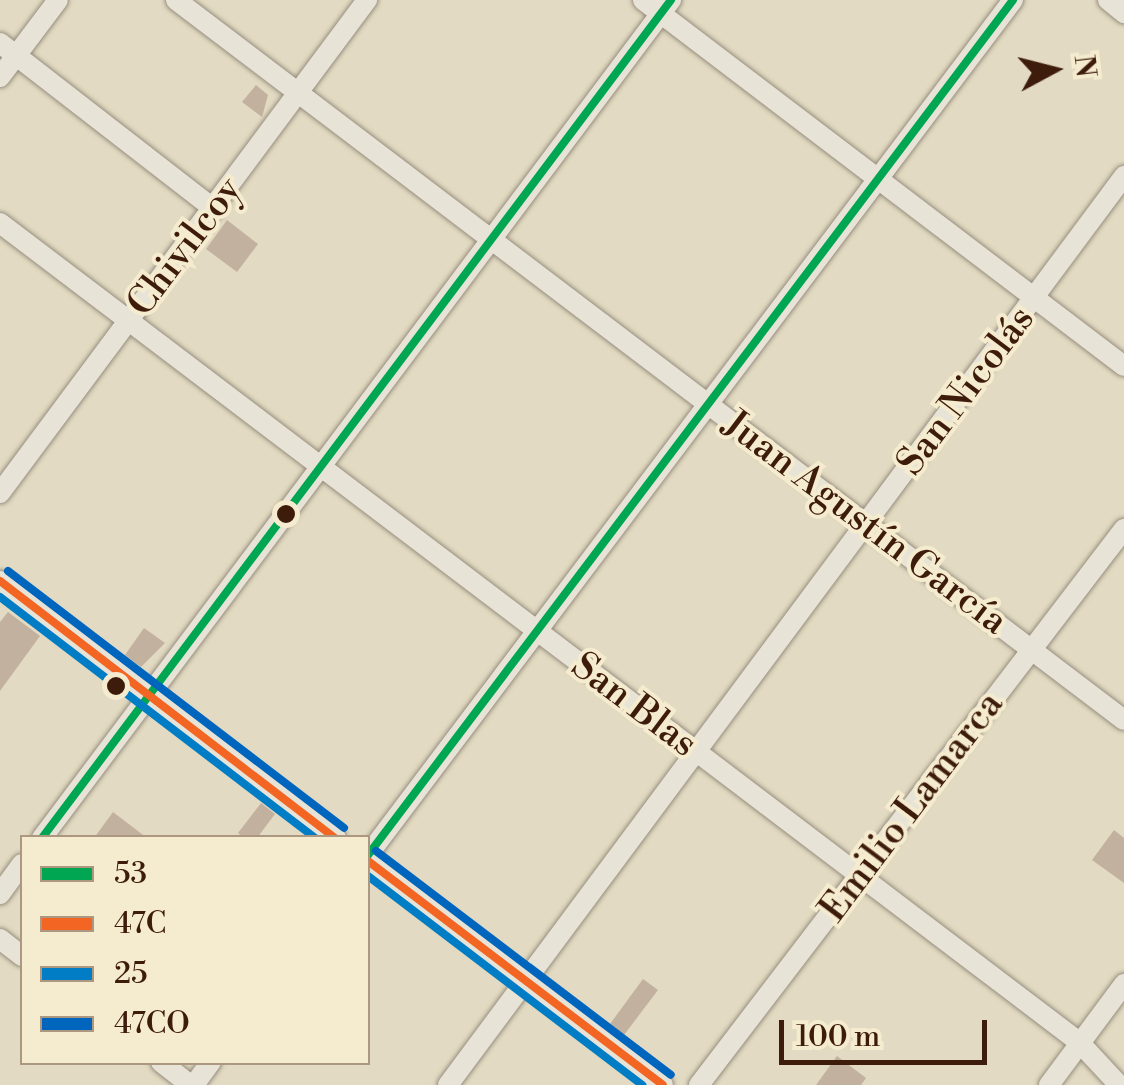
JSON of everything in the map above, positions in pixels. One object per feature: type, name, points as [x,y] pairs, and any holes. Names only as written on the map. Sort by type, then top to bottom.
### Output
[{"type":"street","points":[[0,77],[8,49],[58,0]]},
{"type":"street","name":"Juan Agustín García","points":[[176,0],[1124,720]]},
{"type":"street","name":"Chivilcoy","points":[[0,492],[367,0]]},
{"type":"street","points":[[643,0],[666,7],[879,178],[1124,366]]},
{"type":"street","points":[[370,855],[1012,0]]},
{"type":"street","points":[[1108,0],[1124,12]]},
{"type":"street","points":[[44,835],[666,7]]},
{"type":"street","points":[[8,49],[214,209]]},
{"type":"street","name":"San Nicolás","points":[[448,1085],[1124,176]]},
{"type":"street","name":"San Blas","points":[[0,223],[1080,1042],[1119,1085]]},
{"type":"street","name":"Emilio Lamarca","points":[[698,1085],[1120,542]]},
{"type":"street","points":[[0,581],[332,835]]},
{"type":"street","points":[[370,860],[663,1085]]},
{"type":"street","points":[[0,894],[20,867]]},
{"type":"street","points":[[0,939],[20,954]]},
{"type":"street","points":[[1049,1085],[1124,984]]},
{"type":"street","points":[[165,1065],[192,1085],[209,1065]]},
{"type":"building","points":[[256,85],[268,95],[262,117],[242,102]]},
{"type":"building","points":[[227,220],[258,244],[237,272],[206,249]]},
{"type":"building","points":[[8,612],[40,636],[0,691],[0,622]]},
{"type":"building","points":[[144,628],[165,643],[141,667],[125,655]]},
{"type":"building","points":[[261,803],[275,814],[259,835],[238,833]]},
{"type":"building","points":[[113,812],[143,835],[96,835]]},
{"type":"building","points":[[1114,830],[1124,838],[1124,883],[1092,860]]},
{"type":"building","points":[[643,979],[658,990],[624,1035],[610,1024]]},
{"type":"building","points":[[837,1056],[866,1078],[861,1085],[816,1085]]},
{"type":"transit line","name":"53","points":[[44,835],[671,0]]},
{"type":"transit line","name":"53","points":[[370,852],[1013,0]]},
{"type":"transit line","name":"47CO","points":[[8,571],[344,828]]},
{"type":"transit line","name":"47C","points":[[0,581],[331,835]]},
{"type":"transit line","name":"25","points":[[0,597],[311,835]]},
{"type":"transit line","name":"47CO","points":[[376,851],[671,1075]]},
{"type":"transit line","name":"47C","points":[[370,863],[663,1085]]},
{"type":"transit line","name":"25","points":[[370,878],[642,1085]]}]
